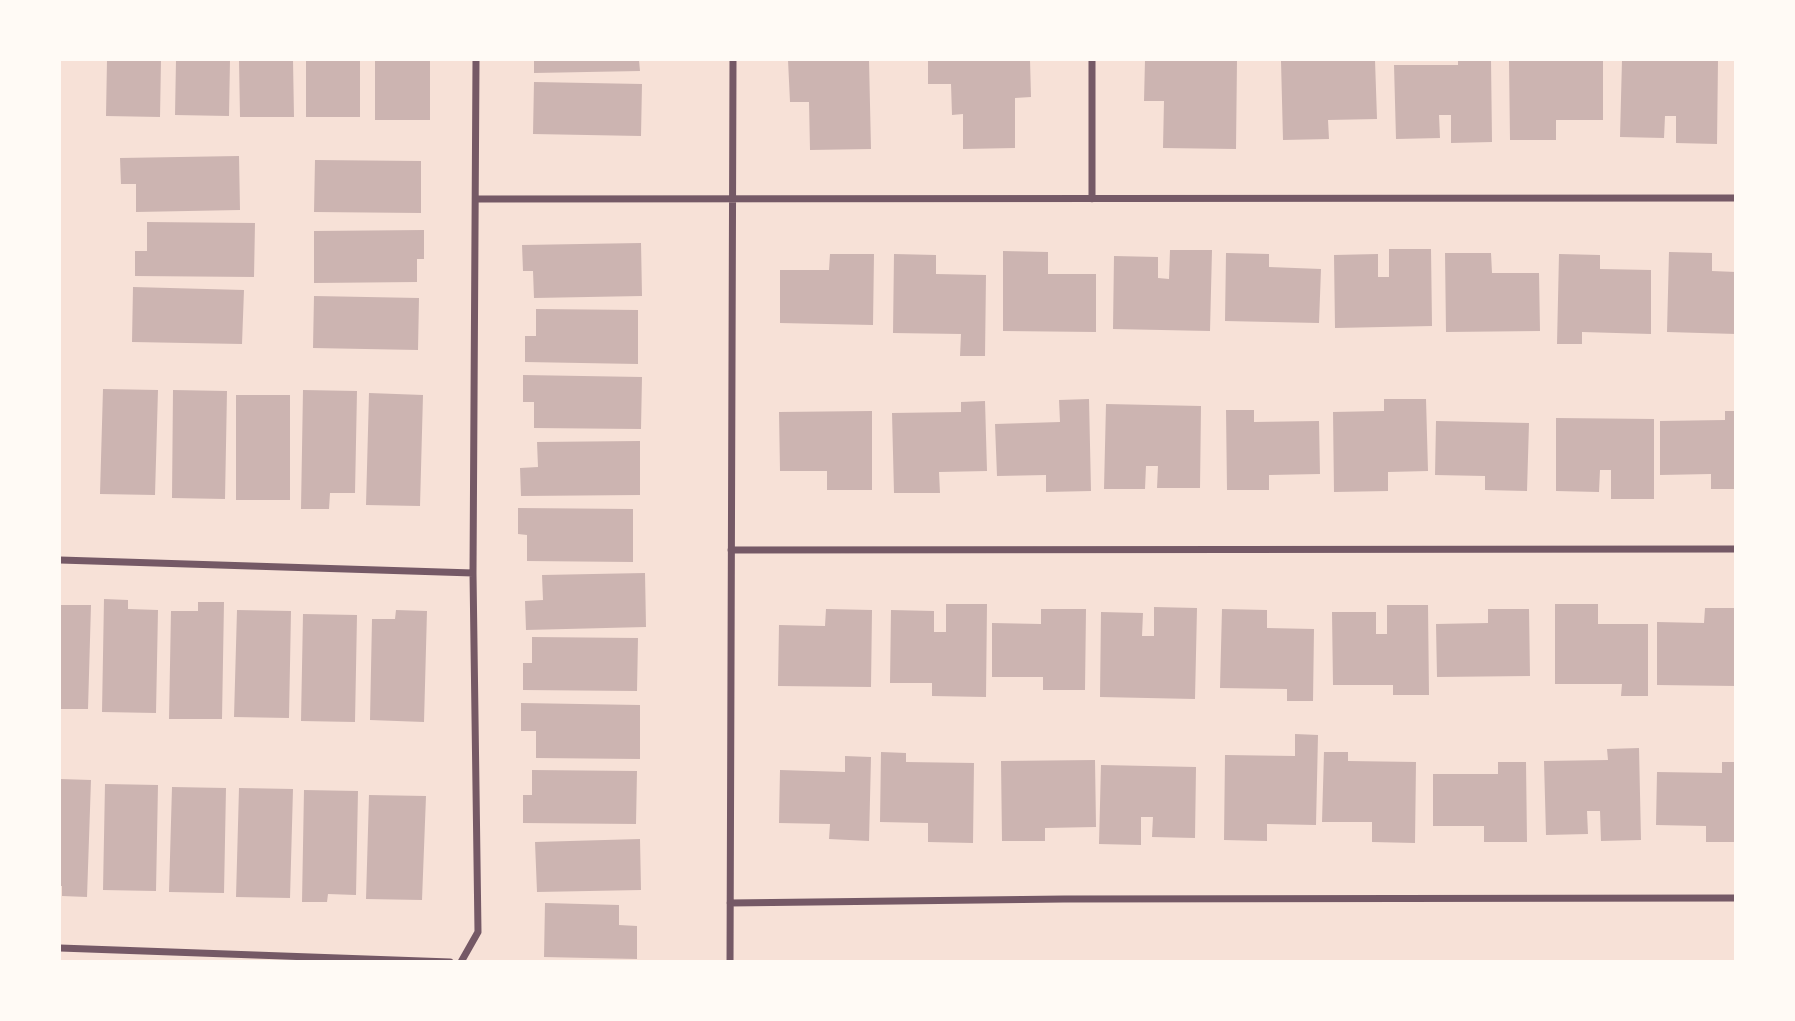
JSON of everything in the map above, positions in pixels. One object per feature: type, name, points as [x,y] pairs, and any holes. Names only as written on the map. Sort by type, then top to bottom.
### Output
[{"type":"street","points":[[461,961],[478,932],[473,573],[476,60]]},
{"type":"street","points":[[730,961],[733,60]]},
{"type":"street","points":[[1092,60],[1092,199]]},
{"type":"street","points":[[475,199],[1735,198]]},
{"type":"street","points":[[731,550],[1735,549]]},
{"type":"street","points":[[60,560],[473,573]]},
{"type":"street","points":[[730,903],[1064,899],[1735,898]]},
{"type":"street","points":[[60,948],[450,961]]},
{"type":"building","points":[[107,60],[161,60],[160,117],[106,116]]},
{"type":"building","points":[[176,60],[230,60],[229,116],[175,115]]},
{"type":"building","points":[[239,60],[293,60],[294,117],[240,117]]},
{"type":"building","points":[[306,60],[360,60],[360,117],[306,117]]},
{"type":"building","points":[[375,60],[430,60],[430,120],[375,120]]},
{"type":"building","points":[[534,60],[639,60],[640,71],[534,73]]},
{"type":"building","points":[[788,60],[869,60],[871,149],[810,150],[809,102],[790,102]]},
{"type":"building","points":[[928,60],[1030,60],[1031,97],[1015,98],[1015,148],[963,149],[963,114],[952,115],[951,84],[928,84]]},
{"type":"building","points":[[1145,60],[1237,60],[1236,149],[1163,148],[1164,101],[1144,101]]},
{"type":"building","points":[[1375,60],[1377,119],[1328,120],[1329,139],[1283,140],[1281,61]]},
{"type":"building","points":[[1458,60],[1491,60],[1492,142],[1451,143],[1451,115],[1439,115],[1440,138],[1396,139],[1394,65],[1458,65]]},
{"type":"building","points":[[1603,60],[1603,120],[1556,120],[1556,140],[1510,140],[1509,61]]},
{"type":"building","points":[[1622,60],[1718,60],[1717,144],[1676,143],[1676,116],[1665,116],[1664,138],[1620,137]]},
{"type":"building","points":[[534,82],[642,84],[641,136],[533,134]]},
{"type":"building","points":[[239,156],[240,210],[136,212],[136,184],[121,184],[120,158]]},
{"type":"building","points":[[315,160],[421,161],[421,213],[314,212]]},
{"type":"building","points":[[147,222],[255,223],[254,277],[135,276],[135,251],[147,251]]},
{"type":"building","points":[[424,230],[424,259],[417,259],[417,282],[314,283],[314,231]]},
{"type":"building","points":[[641,243],[642,296],[534,298],[533,271],[523,271],[522,245]]},
{"type":"building","points":[[1389,249],[1431,249],[1432,326],[1335,328],[1334,255],[1378,254],[1378,277],[1389,277]]},
{"type":"building","points":[[1170,250],[1212,250],[1210,331],[1113,329],[1114,256],[1158,257],[1158,278],[1169,279]]},
{"type":"building","points":[[1003,251],[1048,252],[1048,274],[1096,274],[1096,332],[1003,331]]},
{"type":"building","points":[[1669,252],[1712,253],[1712,271],[1736,272],[1736,334],[1667,332]]},
{"type":"building","points":[[1226,253],[1269,254],[1269,267],[1321,269],[1319,323],[1225,321]]},
{"type":"building","points":[[1445,253],[1491,253],[1492,273],[1539,273],[1540,331],[1446,332]]},
{"type":"building","points":[[830,254],[874,254],[873,325],[780,323],[780,270],[829,270]]},
{"type":"building","points":[[894,254],[936,255],[936,274],[986,275],[985,356],[960,356],[961,334],[893,333]]},
{"type":"building","points":[[1559,254],[1600,255],[1600,269],[1651,270],[1651,334],[1582,332],[1582,344],[1557,344]]},
{"type":"building","points":[[133,287],[244,290],[242,344],[132,342]]},
{"type":"building","points":[[314,296],[419,298],[418,350],[313,348]]},
{"type":"building","points":[[536,309],[638,310],[638,364],[525,362],[525,336],[536,336]]},
{"type":"building","points":[[523,375],[642,377],[641,429],[534,428],[534,402],[523,402]]},
{"type":"building","points":[[103,389],[158,390],[155,495],[100,494]]},
{"type":"building","points":[[173,390],[227,391],[225,499],[172,498]]},
{"type":"building","points":[[303,390],[357,391],[355,493],[330,493],[329,509],[301,509]]},
{"type":"building","points":[[369,393],[423,395],[420,506],[366,505]]},
{"type":"building","points":[[236,395],[290,395],[290,500],[236,500]]},
{"type":"building","points":[[1089,399],[1091,491],[1046,492],[1046,475],[997,476],[995,424],[1060,422],[1059,400]]},
{"type":"building","points":[[1384,399],[1426,399],[1428,471],[1388,472],[1388,491],[1334,492],[1333,412],[1384,411]]},
{"type":"building","points":[[985,401],[987,471],[939,472],[940,493],[894,493],[892,413],[961,412],[961,402]]},
{"type":"building","points":[[1106,404],[1201,406],[1200,488],[1157,488],[1158,466],[1146,466],[1145,489],[1104,489]]},
{"type":"building","points":[[1226,410],[1254,410],[1254,422],[1319,421],[1320,474],[1269,475],[1269,490],[1227,490]]},
{"type":"building","points":[[872,411],[872,490],[827,490],[827,471],[780,471],[779,412]]},
{"type":"building","points":[[1725,411],[1736,411],[1736,489],[1711,489],[1711,474],[1660,475],[1660,421],[1725,420]]},
{"type":"building","points":[[1556,418],[1654,419],[1654,499],[1611,499],[1611,470],[1600,470],[1599,492],[1556,491]]},
{"type":"building","points":[[1436,421],[1529,423],[1527,491],[1485,490],[1485,476],[1435,475]]},
{"type":"building","points":[[640,441],[640,495],[521,496],[520,468],[538,467],[537,442]]},
{"type":"building","points":[[518,508],[633,509],[633,562],[527,561],[527,535],[518,534]]},
{"type":"building","points":[[645,573],[646,627],[526,630],[525,601],[543,600],[542,575]]},
{"type":"building","points":[[104,599],[128,600],[128,609],[158,610],[156,713],[102,712]]},
{"type":"building","points":[[198,602],[224,602],[222,719],[169,719],[171,611],[198,611]]},
{"type":"building","points":[[946,604],[987,604],[986,697],[932,696],[932,683],[890,683],[891,610],[934,611],[934,632],[946,632]]},
{"type":"building","points":[[1555,604],[1598,604],[1598,624],[1648,624],[1648,696],[1621,696],[1622,684],[1555,684]]},
{"type":"building","points":[[60,605],[91,605],[88,709],[60,709]]},
{"type":"building","points":[[1387,605],[1428,605],[1429,695],[1393,695],[1393,685],[1333,685],[1332,612],[1376,612],[1376,634],[1387,634]]},
{"type":"building","points":[[1154,607],[1197,608],[1195,699],[1100,697],[1101,612],[1143,613],[1142,636],[1154,636]]},
{"type":"building","points":[[1705,608],[1736,608],[1736,686],[1657,685],[1657,622],[1704,623]]},
{"type":"building","points":[[826,609],[872,610],[871,687],[778,686],[779,625],[825,626]]},
{"type":"building","points":[[1041,609],[1086,609],[1085,690],[1043,690],[1043,677],[992,677],[992,623],[1041,624]]},
{"type":"building","points":[[1222,609],[1267,610],[1267,628],[1314,629],[1313,701],[1287,701],[1287,689],[1220,688]]},
{"type":"building","points":[[1488,609],[1529,609],[1530,676],[1437,677],[1436,624],[1488,623]]},
{"type":"building","points":[[237,610],[291,611],[289,718],[234,717]]},
{"type":"building","points":[[396,610],[427,611],[424,722],[370,720],[372,619],[395,619]]},
{"type":"building","points":[[303,614],[357,615],[355,722],[301,721]]},
{"type":"building","points":[[532,637],[638,638],[637,691],[523,690],[523,663],[532,663]]},
{"type":"building","points":[[521,703],[640,705],[640,759],[536,758],[536,731],[521,731]]},
{"type":"building","points":[[1295,734],[1318,735],[1316,825],[1267,824],[1267,841],[1224,840],[1225,755],[1295,756]]},
{"type":"building","points":[[1639,748],[1641,840],[1601,841],[1600,811],[1587,811],[1588,834],[1546,835],[1544,761],[1608,760],[1607,749]]},
{"type":"building","points":[[881,752],[906,753],[906,762],[974,763],[973,843],[928,842],[928,823],[880,822]]},
{"type":"building","points":[[1324,752],[1348,752],[1348,761],[1416,762],[1415,843],[1372,842],[1372,822],[1322,822]]},
{"type":"building","points":[[845,756],[871,757],[869,841],[829,839],[830,824],[779,823],[780,770],[845,772]]},
{"type":"building","points":[[1095,760],[1096,827],[1045,828],[1045,841],[1002,841],[1001,761]]},
{"type":"building","points":[[1498,762],[1526,762],[1527,842],[1484,842],[1484,826],[1433,826],[1433,774],[1498,774]]},
{"type":"building","points":[[1722,762],[1736,762],[1736,842],[1706,842],[1706,826],[1656,825],[1657,772],[1722,773]]},
{"type":"building","points":[[1101,765],[1196,767],[1195,838],[1152,837],[1153,817],[1141,817],[1141,845],[1099,844]]},
{"type":"building","points":[[532,770],[637,771],[636,824],[523,823],[523,795],[532,795]]},
{"type":"building","points":[[60,779],[91,780],[87,897],[62,896]]},
{"type":"building","points":[[105,784],[158,785],[156,891],[103,890]]},
{"type":"building","points":[[172,787],[226,788],[224,893],[169,892]]},
{"type":"building","points":[[239,788],[293,789],[290,898],[236,897]]},
{"type":"building","points":[[304,790],[358,791],[356,895],[328,894],[327,902],[302,902]]},
{"type":"building","points":[[369,795],[426,796],[422,900],[366,899]]},
{"type":"building","points":[[640,839],[641,890],[537,892],[535,842]]},
{"type":"building","points":[[545,903],[619,905],[619,925],[637,926],[637,959],[544,957]]}]
